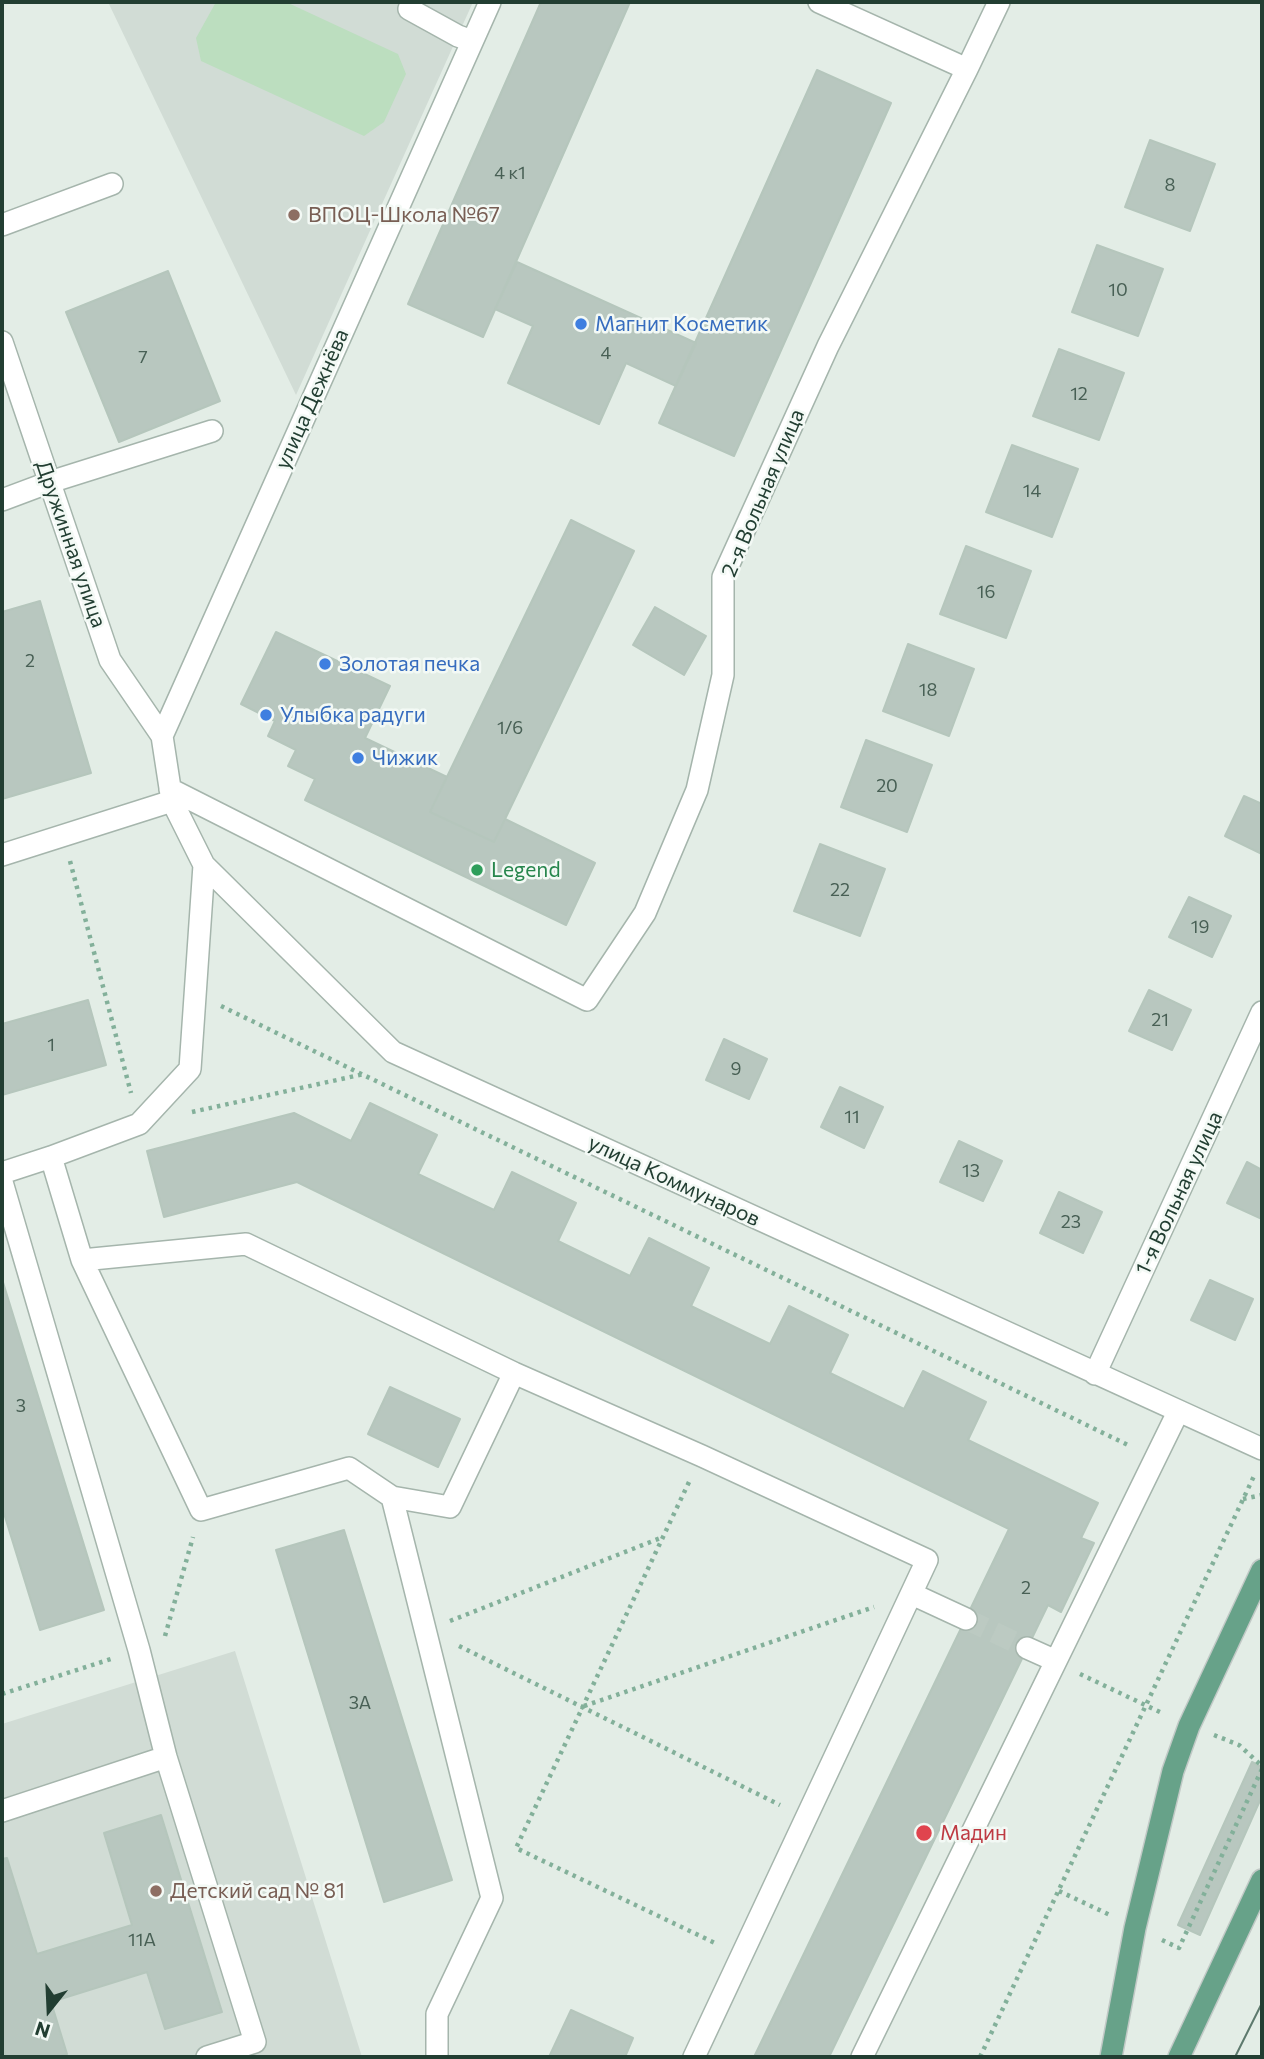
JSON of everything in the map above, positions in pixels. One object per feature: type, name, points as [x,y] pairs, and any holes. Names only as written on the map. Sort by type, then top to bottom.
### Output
[{"type":"main road","points":[[1111,2057],[1135,1928],[1173,1771],[1189,1726],[1262,1570]]},
{"type":"main road","points":[[1179,2057],[1262,1880]]},
{"type":"street","points":[[412,2],[409,9],[472,41]]},
{"type":"street","name":"улица Дежнёва","points":[[162,736],[490,2]]},
{"type":"street","name":"2-я Вольная улица","points":[[171,795],[587,1000],[645,912],[697,790],[723,675],[723,578],[828,346],[999,2]]},
{"type":"street","points":[[831,4],[967,69]]},
{"type":"street","points":[[2,226],[111,184]]},
{"type":"street","name":"Дружинная улица","points":[[2,341],[110,660],[162,736]]},
{"type":"street","points":[[2,500],[50,482],[212,431]]},
{"type":"street","points":[[2,855],[63,836],[171,795],[162,736]]},
{"type":"street","name":"улица Коммунаров","points":[[171,795],[204,865],[393,1052],[1178,1412],[1260,1460]]},
{"type":"street","points":[[2,1173],[139,1124],[190,1069],[204,865]]},
{"type":"street","name":"1-я Вольная улица","points":[[1095,1374],[1262,1012]]},
{"type":"street","points":[[51,1157],[82,1260],[201,1510],[349,1468],[392,1497],[450,1507],[514,1373]]},
{"type":"street","points":[[2,1182],[139,1650],[166,1756],[255,2042],[206,2057]]},
{"type":"street","points":[[82,1260],[246,1244],[514,1373],[927,1560],[694,2057]]},
{"type":"street","points":[[862,2057],[1178,1412]]},
{"type":"street","points":[[392,1497],[492,1898],[437,2014],[437,2057]]},
{"type":"street","points":[[912,1594],[966,1619]]},
{"type":"street","points":[[1027,1648],[1056,1661]]},
{"type":"street","points":[[2,1811],[166,1756]]},
{"type":"path","points":[[63,836],[139,1124],[363,1074],[393,1052]]},
{"type":"path","points":[[195,994],[1155,1459]]},
{"type":"path","points":[[702,1456],[516,1848],[741,1956]]},
{"type":"path","points":[[980,2057],[1260,1460]]},
{"type":"path","points":[[1242,1499],[1262,1495]]},
{"type":"path","points":[[426,1630],[663,1537]]},
{"type":"path","points":[[583,1706],[912,1594]]},
{"type":"path","points":[[426,1630],[806,1818]]},
{"type":"path","points":[[1189,1930],[1262,1769]]},
{"type":"shaded area","name":"ВПОЦ-Школа №67","points":[[108,2],[473,2],[296,395]]},
{"type":"shaded area","name":"Детский сад № 81","points":[[235,1651],[362,2057],[2,2057],[2,1724]]},
{"type":"green space","points":[[216,2],[286,2],[398,54],[406,74],[384,122],[364,136],[201,61],[196,38]]},
{"type":"building","points":[[541,2],[630,2],[483,337],[408,304]]},
{"type":"building","points":[[817,70],[891,103],[734,456],[659,423]]},
{"type":"building","points":[[1150,140],[1215,164],[1190,231],[1125,207]]},
{"type":"building","points":[[1097,245],[1163,269],[1138,336],[1072,312]]},
{"type":"building","points":[[517,262],[696,343],[676,386],[626,363],[599,424],[508,383],[533,326],[495,309]]},
{"type":"building","points":[[168,271],[220,401],[119,442],[66,312]]},
{"type":"building","points":[[1059,349],[1124,373],[1099,440],[1033,416]]},
{"type":"building","points":[[1012,445],[1078,469],[1052,537],[986,512]]},
{"type":"building","points":[[571,520],[634,551],[494,842],[430,812]]},
{"type":"building","points":[[966,546],[1031,571],[1006,638],[940,614]]},
{"type":"building","points":[[40,601],[91,773],[2,799],[2,612]]},
{"type":"building","points":[[655,607],[706,636],[684,675],[633,645]]},
{"type":"building","points":[[276,632],[390,686],[365,738],[447,777],[430,812],[494,842],[505,819],[595,863],[566,925],[305,800],[315,779],[288,766],[296,750],[268,736],[275,721],[241,704]]},
{"type":"building","points":[[908,644],[974,669],[949,736],[883,711]]},
{"type":"building","points":[[866,740],[932,765],[907,832],[841,807]]},
{"type":"building","points":[[1244,796],[1262,804],[1262,854],[1225,836]]},
{"type":"building","points":[[820,844],[885,869],[860,936],[794,911]]},
{"type":"building","points":[[1189,897],[1231,916],[1212,957],[1169,937]]},
{"type":"building","points":[[1149,990],[1191,1010],[1172,1050],[1129,1031]]},
{"type":"building","points":[[88,1000],[106,1065],[2,1095],[2,1024]]},
{"type":"building","points":[[724,1039],[767,1059],[749,1099],[706,1080]]},
{"type":"building","points":[[840,1087],[883,1107],[864,1148],[821,1127]]},
{"type":"building","points":[[370,1103],[437,1135],[418,1174],[494,1210],[512,1172],[576,1203],[558,1241],[630,1276],[649,1238],[709,1268],[691,1306],[770,1344],[789,1306],[848,1335],[830,1373],[904,1409],[923,1371],[986,1402],[968,1440],[1098,1503],[1081,1538],[1094,1543],[1061,1612],[1048,1605],[829,2057],[754,2057],[1009,1529],[297,1182],[164,1217],[147,1151],[294,1113],[351,1141]]},
{"type":"building","points":[[959,1141],[1002,1161],[983,1201],[940,1182]]},
{"type":"building","points":[[1247,1162],[1262,1170],[1262,1219],[1227,1203]]},
{"type":"building","points":[[1059,1192],[1102,1212],[1083,1253],[1040,1233]]},
{"type":"building","points":[[2,1279],[104,1610],[40,1630],[2,1507]]},
{"type":"building","points":[[1210,1280],[1253,1299],[1235,1340],[1191,1320]]},
{"type":"building","points":[[390,1387],[460,1419],[438,1467],[368,1434]]},
{"type":"building","points":[[344,1530],[452,1880],[384,1902],[276,1550]]},
{"type":"building","points":[[1252,1762],[1262,1767],[1262,1796],[1200,1935],[1178,1925]]},
{"type":"building","points":[[161,1815],[222,2012],[165,2029],[147,1972],[51,2002],[67,2054],[58,2057],[6,2057],[2,2045],[2,1859],[7,1858],[37,1954],[132,1925],[104,1833]]},
{"type":"building","points":[[571,2010],[633,2038],[625,2057],[549,2057]]},
{"type":"tunnel","points":[[966,1619],[1027,1648]]},
{"type":"tram line","points":[[1235,2057],[1262,2003]]},
{"type":"place","name":"ВПОЦ-Школа №67","points":[[294,215]]},
{"type":"place","name":"Магнит Косметик","points":[[581,324]]},
{"type":"place","name":"Золотая печка","points":[[325,664]]},
{"type":"place","name":"Улыбка радуги","points":[[266,715]]},
{"type":"place","name":"Чижик","points":[[358,758]]},
{"type":"place","name":"Legend","points":[[477,870]]},
{"type":"place","name":"Мадин","points":[[924,1833]]},
{"type":"place","name":"Детский сад № 81","points":[[156,1891]]}]
